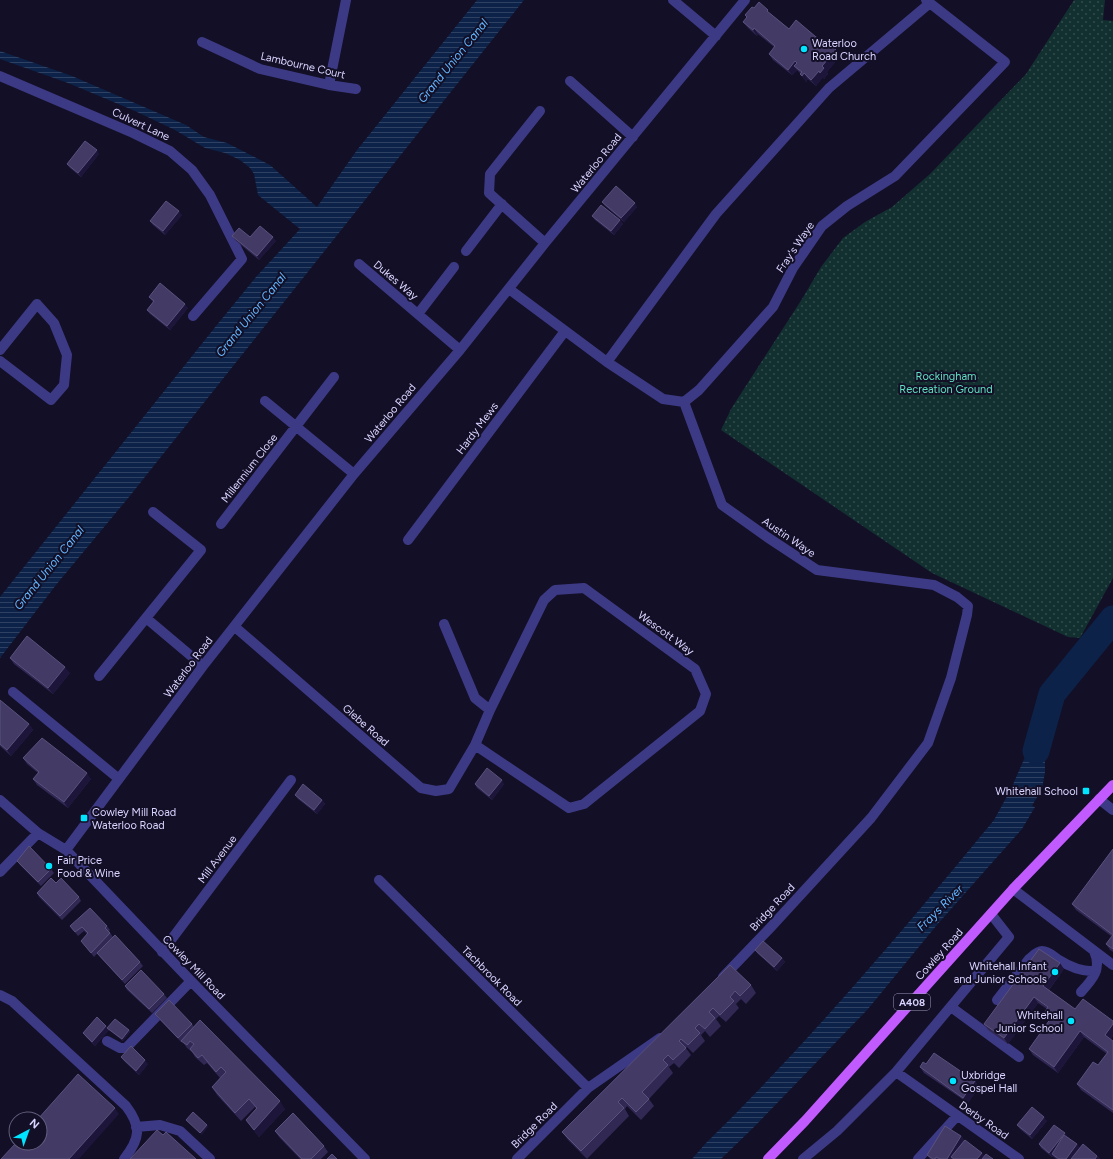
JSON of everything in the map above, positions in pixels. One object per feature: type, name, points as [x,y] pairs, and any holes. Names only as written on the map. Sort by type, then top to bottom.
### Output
[{"type":"main road","name":"Cowley Road","points":[[768,1159],[805,1121],[1013,889],[1113,785]]},
{"type":"street","points":[[329,85],[346,0]]},
{"type":"street","points":[[673,0],[716,36]]},
{"type":"street","name":"Waterloo Road","points":[[66,850],[203,666],[354,474],[460,350],[545,243],[745,0]]},
{"type":"street","points":[[607,362],[716,214],[829,88],[928,2]]},
{"type":"street","name":"Fray's Waye","points":[[684,402],[699,390],[773,307],[793,268],[822,226],[847,206],[894,176],[1005,62],[928,2]]},
{"type":"street","name":"Lambourne Court","points":[[202,42],[260,69],[329,85],[356,89]]},
{"type":"street","name":"Culvert Lane","points":[[2,79],[133,133],[170,151],[192,170],[210,195],[242,259],[193,316]]},
{"type":"street","points":[[570,81],[633,137]]},
{"type":"street","points":[[540,111],[490,174],[490,193],[545,243]]},
{"type":"street","points":[[466,251],[502,204]]},
{"type":"street","name":"Dukes Way","points":[[359,264],[460,350]]},
{"type":"street","name":"Dukes Way","points":[[418,314],[454,267]]},
{"type":"street","points":[[509,289],[607,362],[664,399],[684,402]]},
{"type":"street","points":[[0,350],[37,304],[54,323],[67,355],[64,385],[51,400],[0,360]]},
{"type":"street","name":"Hardy Mews","points":[[408,540],[565,331]]},
{"type":"street","name":"Millennium Close","points":[[221,524],[334,377]]},
{"type":"street","points":[[265,401],[354,474]]},
{"type":"street","name":"Austin Waye","points":[[684,402],[722,505],[767,538],[817,570],[934,585],[957,597],[968,606],[967,615]]},
{"type":"street","points":[[99,676],[201,550],[153,512]]},
{"type":"street","name":"Wescott Way","points":[[584,588],[695,669],[706,694],[700,711],[584,804],[569,808],[475,744],[544,600],[555,590],[584,588]]},
{"type":"street","name":"Bridge Road","points":[[717,983],[770,928],[871,818],[928,743],[952,678],[967,615]]},
{"type":"street","points":[[146,618],[203,666]]},
{"type":"street","points":[[444,624],[475,698],[490,710]]},
{"type":"street","name":"Glebe Road","points":[[235,627],[421,788],[436,791],[448,789],[475,744]]},
{"type":"street","points":[[13,692],[119,779]]},
{"type":"street","name":"Mill Avenue","points":[[162,952],[291,780]]},
{"type":"street","points":[[1099,799],[1113,810]]},
{"type":"street","name":"Cowley Mill Road","points":[[0,800],[38,833],[66,850],[162,952],[365,1159]]},
{"type":"street","points":[[0,872],[38,833]]},
{"type":"street","name":"Tachbrook Road","points":[[379,880],[588,1088]]},
{"type":"street","points":[[1013,889],[1113,965]]},
{"type":"street","points":[[803,1159],[837,1131],[896,1072],[1009,937],[991,914]]},
{"type":"street","points":[[997,1000],[1029,959],[1042,951],[1050,953],[1060,961],[1078,969],[1090,972],[1096,971]]},
{"type":"street","points":[[1081,992],[1096,971],[1098,964],[1094,951]]},
{"type":"street","points":[[107,1041],[120,1048],[126,1048],[191,981]]},
{"type":"street","points":[[0,995],[12,1001],[133,1114],[137,1140],[124,1159]]},
{"type":"street","points":[[951,1007],[1018,1057]]},
{"type":"street","name":"Bridge Road","points":[[517,1159],[588,1088],[669,1032]]},
{"type":"street","name":"Derby Road","points":[[896,1072],[1019,1159]]},
{"type":"street","points":[[918,1159],[957,1116]]},
{"type":"street","points":[[136,1127],[160,1125],[180,1131],[210,1159]]},
{"type":"green space","name":"Rockingham Recreation Ground","points":[[1074,0],[1105,0],[1103,20],[1113,21],[1113,578],[1080,638],[1068,637],[932,573],[721,430],[731,409],[821,267],[843,238],[865,222],[892,207],[930,174],[1026,74]]},
{"type":"water","name":"Grand Union Canal","points":[[477,0],[524,0],[129,497],[56,585],[0,658],[0,597],[216,326],[256,277],[300,229],[258,195],[254,174],[250,168],[240,160],[225,153],[205,148],[175,130],[135,111],[68,83],[0,59],[0,51],[72,76],[186,125],[204,137],[227,143],[270,165],[317,207],[357,150]]},
{"type":"water","points":[[1040,712],[1056,721],[1045,761],[1042,789],[1032,806],[1035,807],[1022,829],[936,926],[868,1009],[754,1127],[721,1159],[692,1159],[781,1067],[854,986],[925,904],[994,820],[1011,789],[1025,757]]},
{"type":"building","name":"Waterloo Road Church","points":[[759,2],[768,10],[767,11],[789,29],[796,20],[816,37],[821,40],[823,39],[836,50],[822,66],[824,68],[820,73],[819,71],[811,80],[804,73],[802,76],[800,74],[802,72],[794,66],[797,63],[795,61],[788,70],[769,54],[775,46],[754,28],[753,30],[743,22],[747,17],[745,15]]},
{"type":"building","points":[[85,141],[97,150],[78,173],[67,164]]},
{"type":"building","points":[[616,186],[635,203],[621,218],[602,202]]},
{"type":"building","points":[[166,201],[179,211],[163,231],[150,221]]},
{"type":"building","points":[[601,205],[620,220],[611,231],[592,216]]},
{"type":"building","points":[[260,226],[273,237],[257,256],[232,236],[239,228],[250,237]]},
{"type":"building","points":[[160,283],[185,304],[167,326],[147,310],[154,301],[149,297]]},
{"type":"building","points":[[27,636],[65,667],[48,688],[10,658]]},
{"type":"building","points":[[0,700],[29,724],[7,750],[0,744]]},
{"type":"building","points":[[42,738],[87,773],[64,802],[33,779],[39,772],[23,758]]},
{"type":"building","points":[[487,768],[502,780],[489,796],[475,784]]},
{"type":"building","points":[[303,784],[322,800],[314,810],[295,795]]},
{"type":"building","points":[[29,846],[51,869],[38,882],[17,861]]},
{"type":"building","points":[[1113,849],[1113,935],[1072,904]]},
{"type":"building","points":[[51,878],[56,883],[61,878],[79,897],[60,916],[37,893]]},
{"type":"building","points":[[90,908],[107,926],[105,928],[110,933],[91,953],[81,941],[88,933],[82,927],[75,932],[70,926]]},
{"type":"building","points":[[115,935],[140,962],[122,980],[97,953]]},
{"type":"building","points":[[1113,935],[1113,949],[1106,944]]},
{"type":"building","points":[[763,941],[782,958],[774,967],[755,950]]},
{"type":"building","points":[[1039,949],[1060,963],[1043,986],[1075,1009],[1083,999],[1113,1021],[1113,1024],[1105,1035],[1113,1041],[1113,1110],[1077,1084],[1093,1062],[1098,1065],[1108,1052],[1080,1031],[1054,1067],[1029,1049],[1051,1018],[1044,1013],[1048,1007],[1034,997],[1004,1038],[984,1024]]},
{"type":"building","points":[[730,965],[751,985],[740,996],[735,991],[730,997],[734,1001],[720,1015],[713,1008],[709,1012],[715,1018],[705,1029],[699,1024],[695,1028],[700,1033],[688,1045],[681,1039],[679,1041],[686,1048],[673,1060],[668,1055],[663,1060],[668,1065],[642,1092],[649,1099],[636,1112],[622,1098],[618,1102],[624,1108],[581,1151],[562,1132]]},
{"type":"building","points":[[141,970],[164,994],[149,1009],[125,986]]},
{"type":"building","points":[[169,1000],[192,1024],[178,1038],[155,1014]]},
{"type":"building","points":[[97,1017],[106,1026],[92,1042],[83,1033]]},
{"type":"building","points":[[115,1019],[129,1030],[122,1039],[107,1028]]},
{"type":"building","points":[[200,1020],[280,1101],[254,1130],[246,1120],[257,1108],[249,1099],[235,1113],[212,1087],[226,1072],[221,1067],[216,1072],[202,1055],[198,1058],[190,1049],[194,1044],[190,1041],[187,1045],[181,1041]]},
{"type":"building","points":[[131,1046],[145,1060],[136,1071],[121,1057]]},
{"type":"building","name":"Uxbridge Gospel Hall","points":[[934,1053],[975,1081],[963,1098],[920,1067],[923,1062],[926,1064]]},
{"type":"building","points":[[78,1074],[115,1108],[69,1159],[1,1159],[8,1151],[48,1151],[48,1111],[45,1111]]},
{"type":"building","points":[[1032,1107],[1044,1117],[1030,1135],[1017,1125]]},
{"type":"building","points":[[193,1112],[207,1125],[200,1133],[186,1120]]},
{"type":"building","points":[[293,1113],[324,1146],[311,1159],[302,1159],[275,1131]]},
{"type":"building","points":[[1054,1125],[1065,1133],[1049,1153],[1039,1144]]},
{"type":"building","points":[[945,1126],[961,1136],[947,1159],[940,1159],[936,1157],[933,1159],[927,1155]]},
{"type":"building","points":[[157,1130],[163,1135],[166,1132],[196,1159],[130,1159]]},
{"type":"building","points":[[1064,1135],[1077,1144],[1066,1159],[1059,1159],[1052,1154]]},
{"type":"building","points":[[965,1140],[982,1153],[977,1159],[954,1159],[951,1157]]},
{"type":"building","points":[[1083,1144],[1097,1156],[1095,1159],[1071,1159]]},
{"type":"building","points":[[332,1154],[337,1159],[327,1159]]},
{"type":"building","points":[[986,1154],[993,1159],[982,1159]]},
{"type":"waterway","name":"Frays River","points":[[1036,751],[1052,694],[1113,619]]},
{"type":"place","name":"Waterloo Road Church","points":[[804,49]]},
{"type":"place","name":"Whitehall School","points":[[1086,791]]},
{"type":"place","name":"Cowley Mill Road Waterloo Road","points":[[84,818]]},
{"type":"place","name":"Fair Price Food & Wine","points":[[49,866]]},
{"type":"place","name":"Whitehall Infant and Junior Schools","points":[[1055,972]]},
{"type":"place","name":"Whitehall Junior School","points":[[1071,1021]]},
{"type":"place","name":"Uxbridge Gospel Hall","points":[[953,1081]]}]
